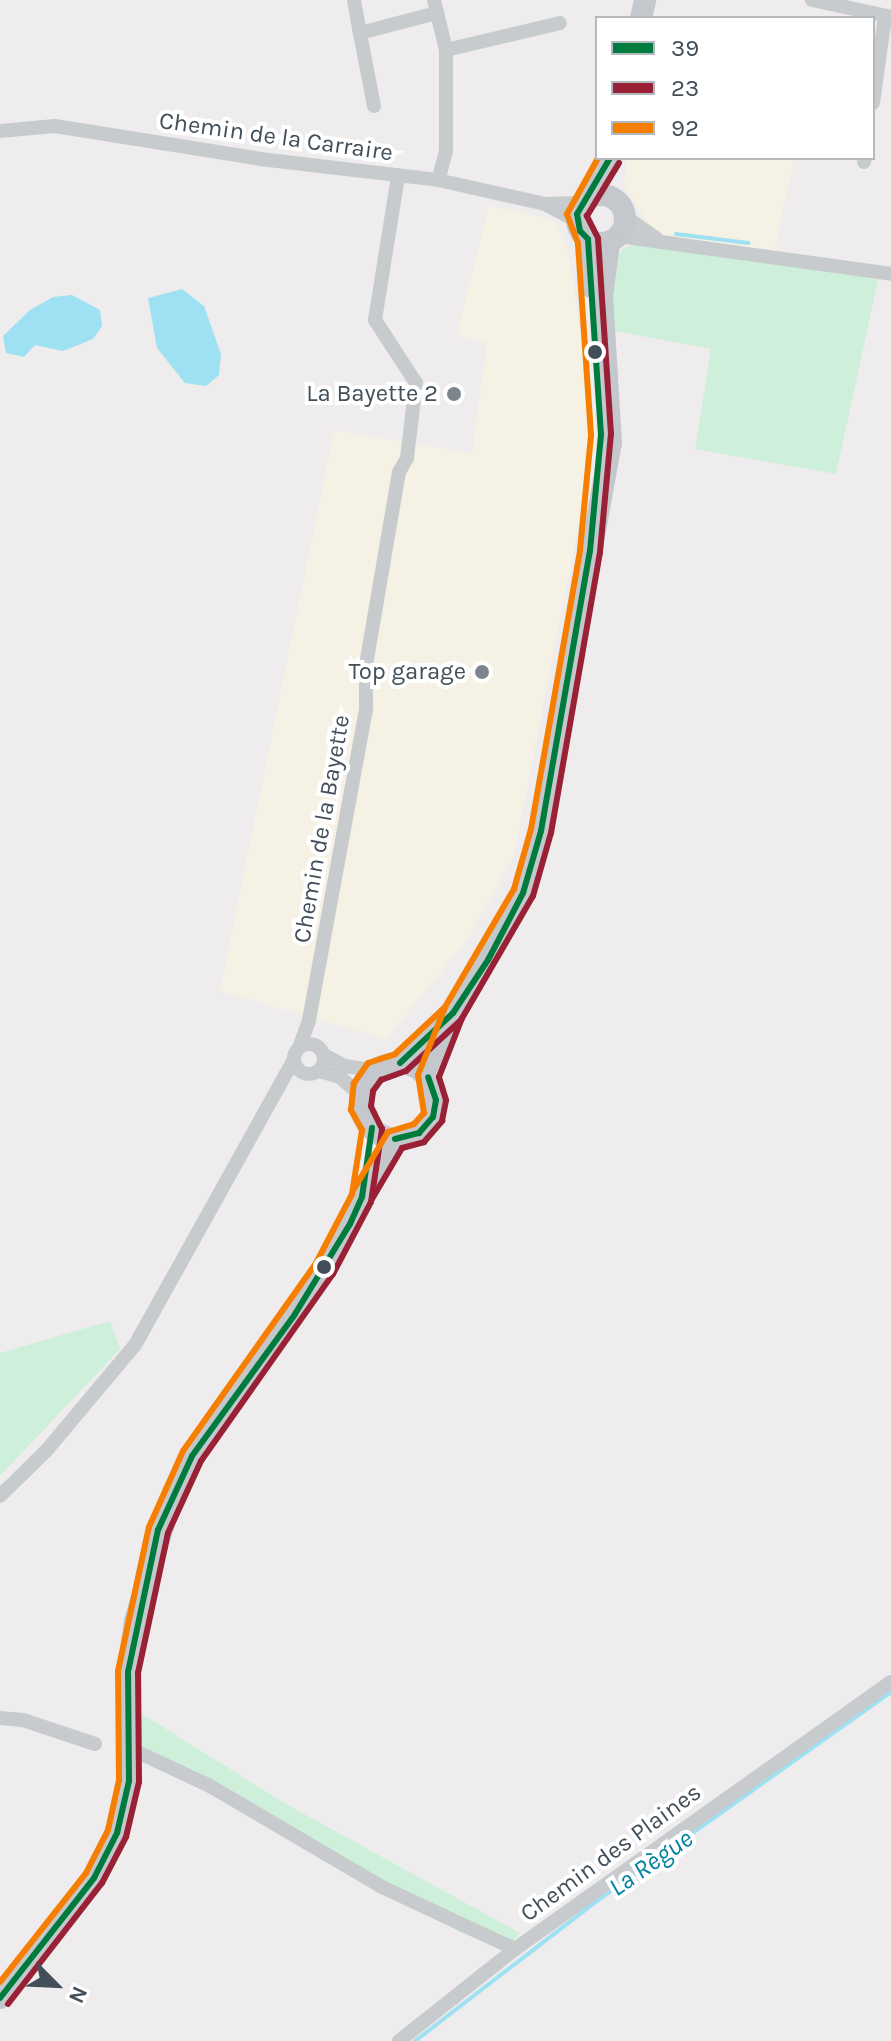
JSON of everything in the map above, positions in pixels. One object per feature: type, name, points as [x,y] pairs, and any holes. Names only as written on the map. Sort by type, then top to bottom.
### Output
[{"type":"main road","points":[[372,1128],[395,1139],[419,1133],[433,1117],[436,1100],[428,1077],[453,1013],[508,924],[534,861],[590,551],[601,435],[601,219],[610,160]]},
{"type":"main road","points":[[362,1197],[372,1128],[361,1096],[375,1071],[400,1063],[453,1013]]},
{"type":"main road","points":[[400,1063],[428,1077]]},
{"type":"main road","points":[[0,1998],[107,1854],[126,1803],[131,1749],[128,1672],[135,1621],[173,1493],[213,1423],[325,1268],[395,1139]]},
{"type":"street","points":[[354,0],[374,106]]},
{"type":"street","points":[[812,0],[888,16],[875,91]]},
{"type":"street","points":[[360,33],[436,7],[446,50],[446,151],[438,180]]},
{"type":"street","points":[[446,50],[560,23]]},
{"type":"street","name":"Chemin de la Carraire","points":[[0,131],[55,126],[438,180],[545,204],[656,238],[888,272]]},
{"type":"street","name":"Chemin de la Bayette","points":[[306,1055],[309,1020],[366,708],[366,665],[399,472],[407,458],[416,383],[375,320],[398,176]]},
{"type":"street","points":[[306,1055],[319,1071],[340,1077],[361,1096]]},
{"type":"street","points":[[306,1055],[375,1071]]},
{"type":"street","points":[[0,1496],[46,1451],[135,1345],[276,1085],[306,1055]]},
{"type":"street","name":"Chemin des Plaines","points":[[131,1749],[210,1786],[369,1880],[515,1949],[891,1682]]},
{"type":"street","points":[[0,1718],[23,1720],[95,1744]]},
{"type":"street","points":[[399,2041],[515,1949]]},
{"type":"shaded area","points":[[627,160],[794,160],[774,252],[646,234],[647,221],[624,187]]},
{"type":"shaded area","points":[[489,205],[554,220],[568,249],[596,437],[514,855],[467,940],[386,1039],[220,991],[334,430],[472,453],[487,343],[456,336]]},
{"type":"green space","points":[[637,244],[845,271],[878,280],[836,474],[695,449],[711,349],[610,330],[609,264],[624,248]]},
{"type":"green space","points":[[110,1321],[120,1349],[0,1476],[0,1353]]},
{"type":"green space","points":[[142,1714],[286,1804],[520,1933],[504,1950],[460,1932],[370,1887],[226,1798],[139,1757]]},
{"type":"water","points":[[182,289],[204,306],[221,354],[219,375],[206,386],[185,383],[157,348],[148,298]]},
{"type":"water","points":[[72,295],[100,310],[102,326],[93,339],[63,351],[35,345],[24,357],[6,353],[3,336],[30,310],[53,297]]},
{"type":"waterway","points":[[676,234],[748,243]]},
{"type":"waterway","name":"La Règue","points":[[415,2041],[594,1903],[891,1692]]},
{"type":"transit line","name":"92","points":[[0,1982],[86,1873],[108,1830],[119,1780],[118,1671],[149,1527],[183,1451],[316,1263],[352,1194],[362,1130],[351,1110],[354,1083],[368,1063],[395,1054],[445,1007],[514,889],[531,829],[580,550],[591,435],[578,243],[567,214],[597,160]]},
{"type":"transit line","name":"39","points":[[588,239],[580,231],[577,214],[609,160]]},
{"type":"transit line","name":"23","points":[[8,2004],[102,1883],[126,1837],[139,1782],[138,1673],[168,1533],[201,1461],[333,1274],[371,1202],[382,1129],[371,1106],[373,1091],[381,1080],[406,1071],[461,1020],[533,896],[551,833],[600,552],[611,434],[598,238],[587,216],[619,163]]},
{"type":"transit line","name":"39","points":[[400,1063],[453,1013],[488,960],[523,893],[541,831],[590,551],[601,435],[588,239]]},
{"type":"transit line","name":"92","points":[[354,1189],[388,1132],[414,1124],[424,1113],[418,1075],[444,1010]]},
{"type":"transit line","name":"23","points":[[372,1199],[402,1148],[424,1142],[442,1121],[446,1100],[439,1077],[462,1018]]},
{"type":"transit line","name":"39","points":[[395,1139],[419,1133],[433,1117],[436,1100],[428,1077]]},
{"type":"transit line","name":"39","points":[[0,1998],[94,1878],[117,1833],[129,1781],[128,1672],[158,1530],[192,1456],[295,1314],[350,1224],[362,1197],[372,1128]]},
{"type":"place","name":"La Bayette 2","points":[[454,394]]},
{"type":"place","name":"Top garage","points":[[482,672]]}]
